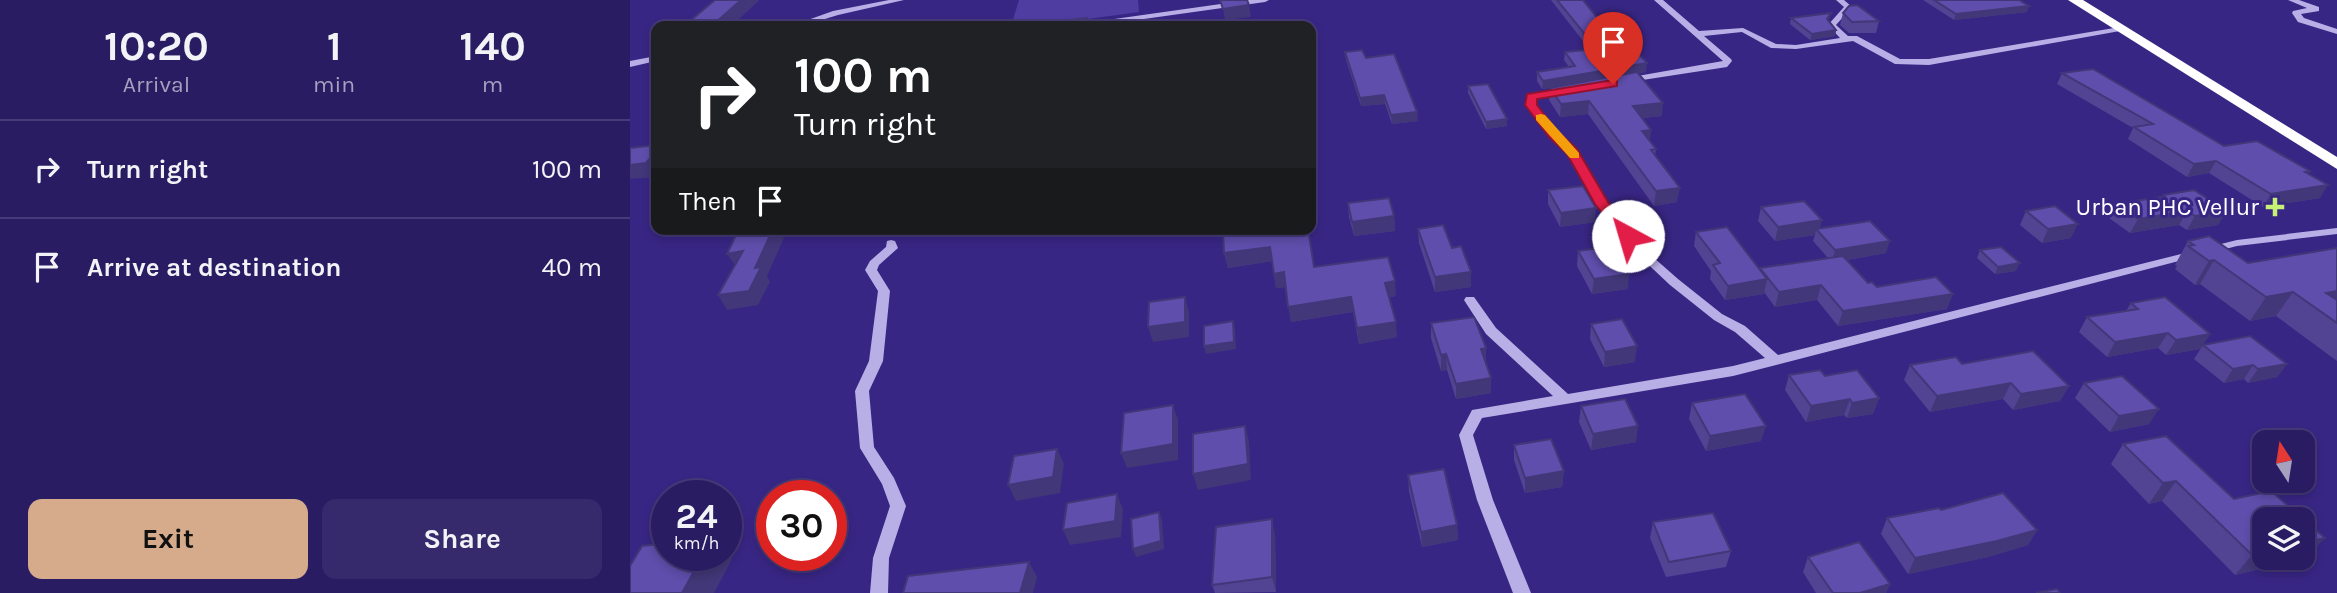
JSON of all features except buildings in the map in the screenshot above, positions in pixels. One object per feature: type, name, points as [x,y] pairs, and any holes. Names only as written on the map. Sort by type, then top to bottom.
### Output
[{"type":"highway","points":[[2074,0],[2337,164]]},
{"type":"street","points":[[834,0],[836,13]]},
{"type":"street","points":[[811,21],[900,0]]},
{"type":"street","points":[[1115,21],[1265,0]]},
{"type":"street","points":[[1616,83],[1724,65],[1728,61],[1658,0]]},
{"type":"street","points":[[1840,0],[1848,7],[1832,25],[1847,40]]},
{"type":"street","points":[[2292,0],[2316,9],[2296,13],[2301,20],[2337,32]]},
{"type":"street","points":[[1696,34],[1743,30],[1774,46],[1796,47],[1853,38],[1898,62],[1929,62],[2120,29]]},
{"type":"street","points":[[630,64],[651,60]]},
{"type":"street","points":[[1579,89],[1531,97],[1531,105],[1553,135],[1572,152],[1602,204],[1641,252],[1674,282],[1718,317],[1740,329],[1775,360]]},
{"type":"street","points":[[1522,593],[1488,510],[1466,435],[1477,414],[1733,371],[2237,243],[2337,231]]},
{"type":"street","points":[[880,593],[881,558],[898,506],[889,482],[867,448],[862,391],[876,361],[884,291],[872,270],[874,263],[892,248],[891,243]]},
{"type":"street","points":[[1470,300],[1491,331],[1564,399]]},
{"type":"shaded area","points":[[1019,0],[1138,0],[1139,12],[1073,21],[1013,21]]},
{"type":"slow traffic","points":[[1541,117],[1553,135],[1574,155]]},
{"type":"place","name":"Urban PHC Vellur","points":[[2275,207]]},
{"type":"route","points":[[1613,84],[1531,97],[1531,105],[1553,135],[1572,152],[1602,204],[1628,236]]}]
